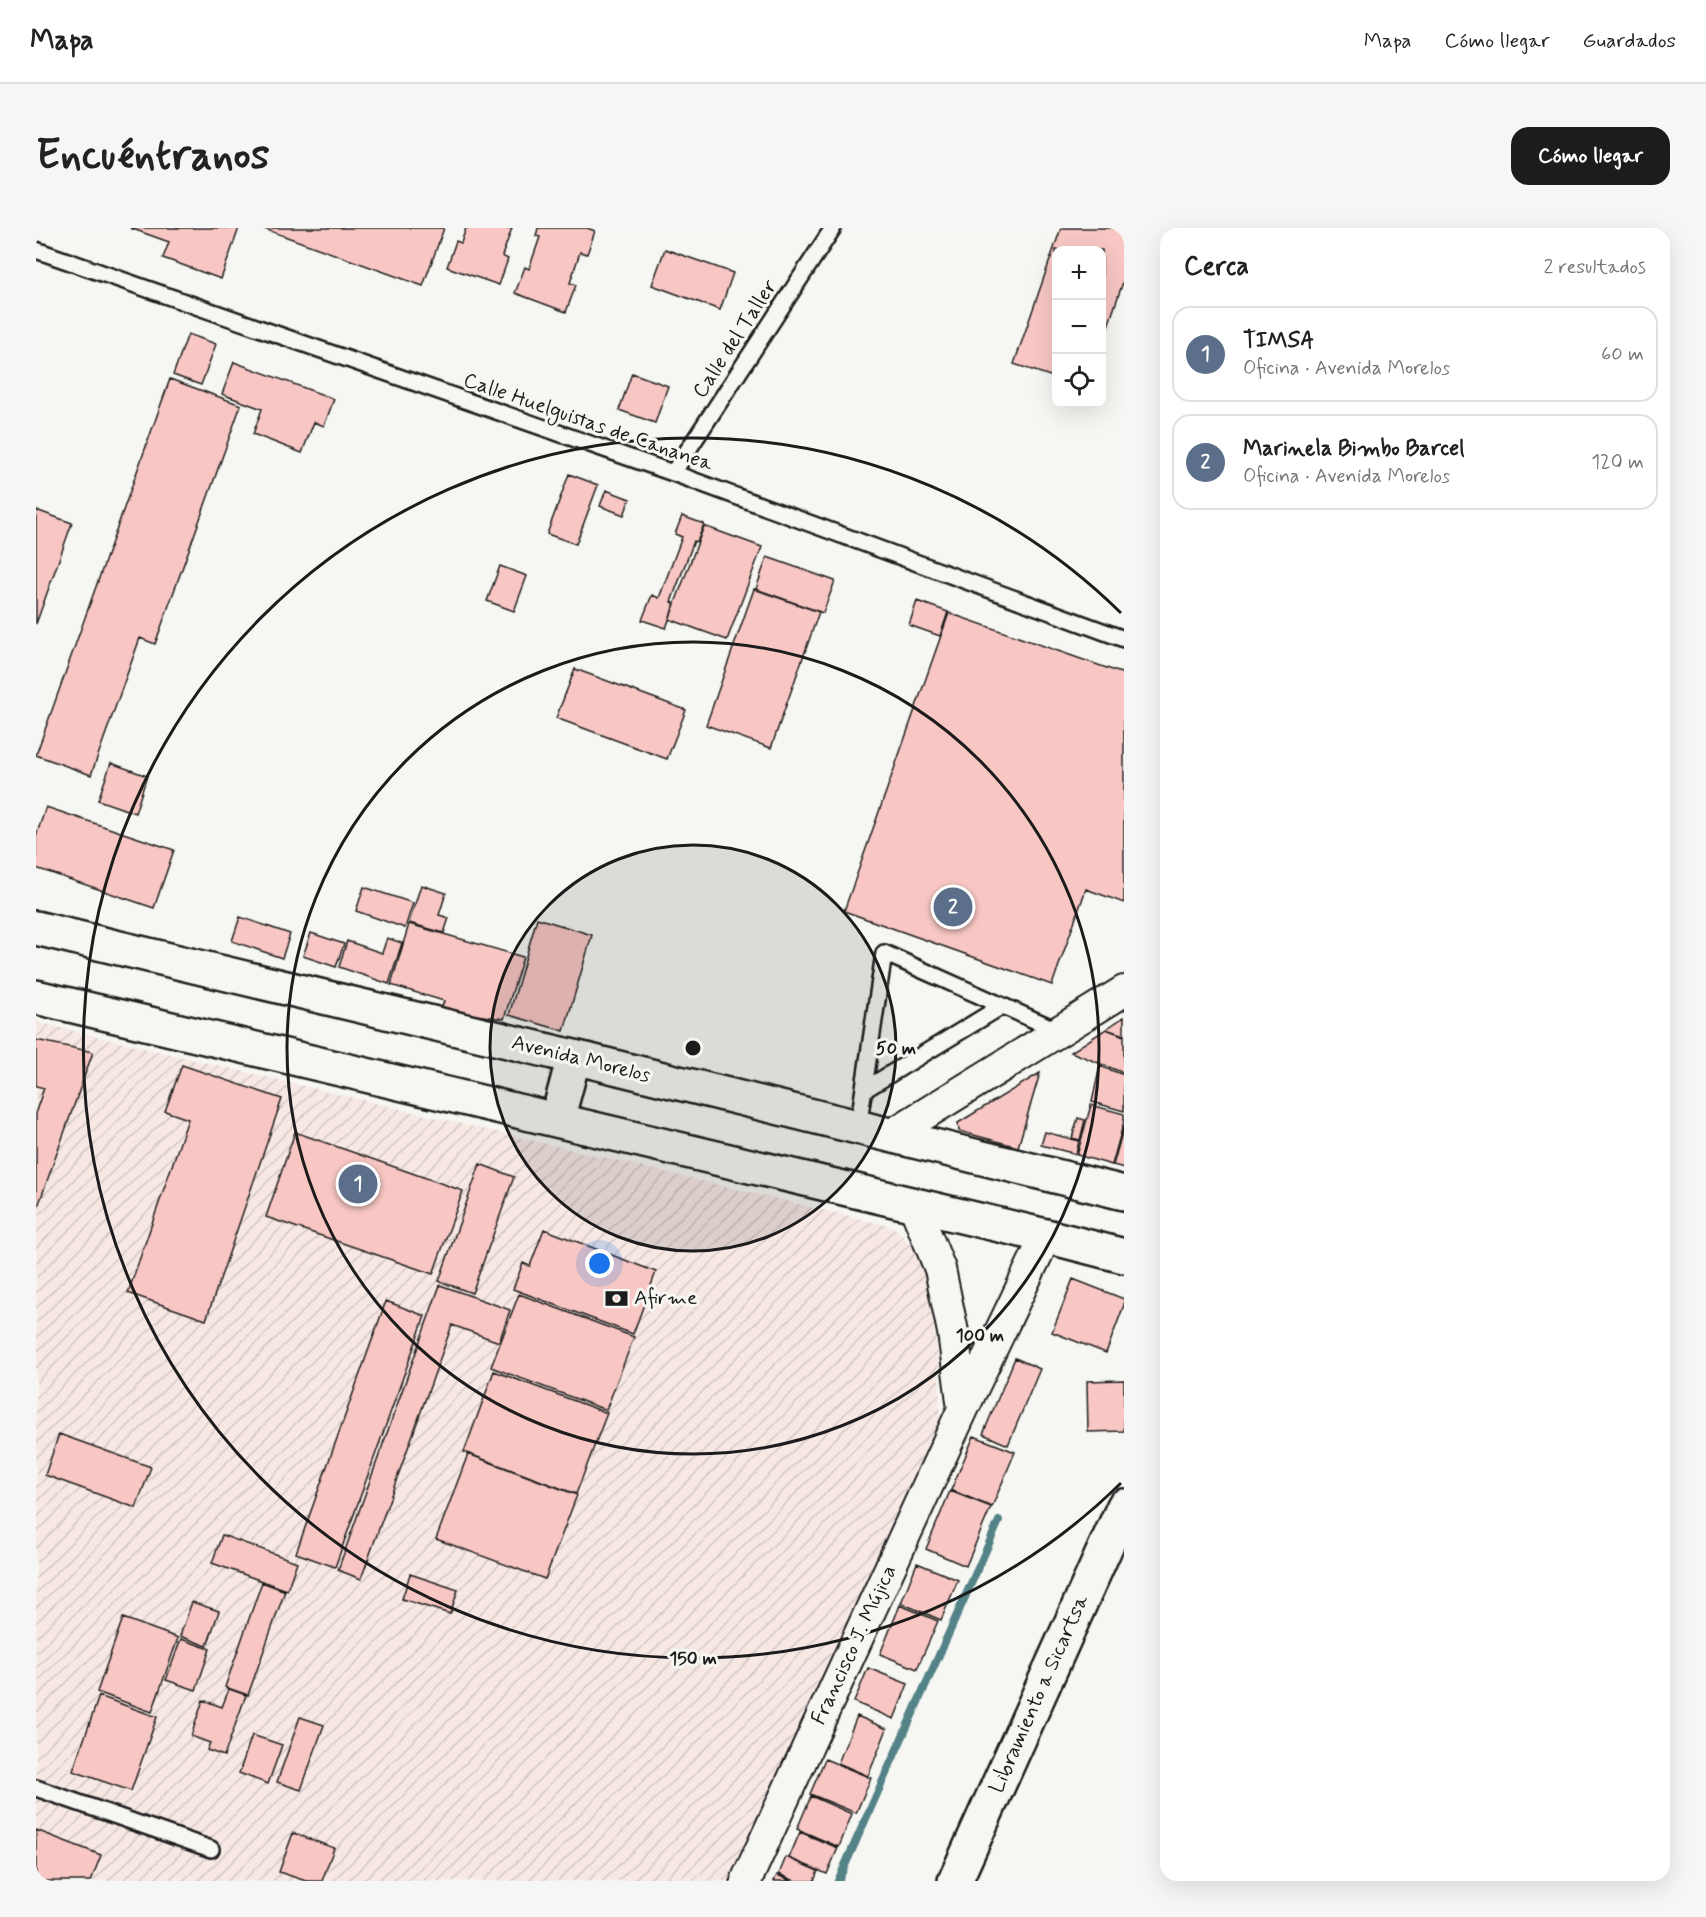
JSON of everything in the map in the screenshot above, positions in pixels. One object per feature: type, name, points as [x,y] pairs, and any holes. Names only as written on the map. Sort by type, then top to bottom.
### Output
[{"type":"main road","name":"Avenida Morelos","points":[[36,928],[574,1056],[1124,1193]]},
{"type":"main road","points":[[36,997],[1124,1256]]},
{"type":"main road","points":[[557,1120],[574,1056]]},
{"type":"main road","name":"Libramiento a Sicartsa","points":[[955,1881],[1124,1506]]},
{"type":"street","points":[[891,1135],[1124,991]]},
{"type":"street","points":[[914,1205],[940,1269],[953,1332],[963,1409]]},
{"type":"street","name":"Francisco J. Mújica","points":[[746,1881],[963,1409],[1046,1236]]},
{"type":"lane","name":"Calle del Taller","points":[[673,473],[833,228]]},
{"type":"lane","name":"Calle Huelguistas de Cananea","points":[[36,250],[673,473],[1124,639]]},
{"type":"lane","points":[[858,1128],[884,952],[1059,1031]]},
{"type":"lane","points":[[864,1090],[1002,1006]]},
{"type":"lane","points":[[36,1788],[211,1849]]},
{"type":"shaded area","points":[[36,1022],[894,1227],[914,1248],[930,1291],[939,1368],[940,1418],[728,1881],[36,1881]]},
{"type":"building","points":[[130,228],[239,228],[221,279],[163,258],[169,242]]},
{"type":"building","points":[[262,228],[444,228],[423,286]]},
{"type":"building","points":[[466,228],[512,228],[502,256],[508,259],[499,285],[447,267],[456,241],[461,243]]},
{"type":"building","points":[[538,228],[587,228],[595,231],[587,254],[580,252],[570,283],[576,285],[566,312],[515,293],[525,267],[529,269],[540,237],[536,236]]},
{"type":"building","points":[[1061,228],[1124,228],[1124,279],[1106,332],[1106,246],[1055,246]]},
{"type":"building","points":[[665,249],[733,273],[720,310],[652,285]]},
{"type":"building","points":[[1052,254],[1052,377],[1014,364]]},
{"type":"building","points":[[188,334],[216,344],[201,385],[173,375]]},
{"type":"building","points":[[234,362],[334,399],[324,426],[314,422],[302,453],[253,434],[262,409],[222,394]]},
{"type":"building","points":[[632,373],[668,386],[655,423],[619,410]]},
{"type":"building","points":[[170,379],[241,405],[155,644],[140,638],[91,775],[36,755]]},
{"type":"building","points":[[569,474],[598,485],[576,544],[547,534]]},
{"type":"building","points":[[606,490],[630,499],[624,515],[600,506]]},
{"type":"building","points":[[36,510],[72,523],[36,624]]},
{"type":"building","points":[[682,516],[704,524],[697,542],[694,541],[671,602],[675,604],[666,628],[642,620],[652,595],[659,598],[682,537],[675,534]]},
{"type":"building","points":[[704,526],[762,547],[727,640],[669,619]]},
{"type":"building","points":[[767,557],[835,581],[823,613],[756,589]]},
{"type":"building","points":[[500,566],[527,576],[514,611],[487,601]]},
{"type":"building","points":[[754,589],[819,612],[771,748],[706,725]]},
{"type":"building","points":[[917,601],[948,612],[940,636],[909,625]]},
{"type":"building","points":[[949,613],[1124,674],[1124,903],[1086,889],[1052,985],[844,911]]},
{"type":"building","points":[[575,669],[686,710],[667,759],[556,718]]},
{"type":"building","points":[[111,763],[147,776],[135,813],[98,800]]},
{"type":"building","points":[[46,807],[174,850],[154,908],[36,868],[36,836]]},
{"type":"building","points":[[421,885],[446,893],[439,915],[449,918],[444,933],[409,923]]},
{"type":"building","points":[[364,887],[413,903],[405,928],[356,911]]},
{"type":"building","points":[[240,917],[290,934],[282,958],[232,941]]},
{"type":"building","points":[[537,918],[592,935],[564,1031],[509,1015]]},
{"type":"building","points":[[409,924],[523,957],[504,1019],[441,1010],[444,1001],[391,985]]},
{"type":"building","points":[[311,933],[344,944],[336,967],[303,956]]},
{"type":"building","points":[[387,938],[402,943],[389,984],[339,967],[347,941],[382,953]]},
{"type":"building","points":[[1124,1017],[1124,1035],[1106,1029]]},
{"type":"building","points":[[1106,1029],[1124,1036],[1124,1073],[1071,1052]]},
{"type":"building","points":[[36,1040],[93,1052],[36,1212],[36,1111],[44,1088],[36,1086]]},
{"type":"building","points":[[182,1065],[282,1099],[206,1320],[128,1293],[188,1119],[165,1111]]},
{"type":"building","points":[[1100,1066],[1124,1075],[1124,1111],[1092,1102]]},
{"type":"building","points":[[1040,1073],[1018,1147],[959,1131],[958,1123]]},
{"type":"building","points":[[1091,1105],[1124,1114],[1112,1165],[1077,1155]]},
{"type":"building","points":[[1078,1118],[1085,1120],[1080,1140],[1072,1138]]},
{"type":"building","points":[[1124,1126],[1124,1168],[1113,1165]]},
{"type":"building","points":[[295,1132],[463,1191],[433,1274],[266,1217]]},
{"type":"building","points":[[1045,1132],[1079,1141],[1076,1154],[1041,1145]]},
{"type":"building","points":[[480,1164],[514,1177],[472,1293],[439,1281]]},
{"type":"building","points":[[544,1229],[656,1272],[633,1334],[513,1289],[523,1263],[530,1266]]},
{"type":"building","points":[[1073,1279],[1124,1299],[1124,1305],[1106,1353],[1052,1332]]},
{"type":"building","points":[[440,1285],[510,1310],[499,1342],[452,1325],[361,1579],[338,1570]]},
{"type":"building","points":[[519,1294],[634,1337],[606,1410],[491,1367]]},
{"type":"building","points":[[386,1301],[425,1316],[335,1567],[296,1553]]},
{"type":"building","points":[[1015,1358],[1040,1369],[1008,1445],[983,1434]]},
{"type":"building","points":[[494,1371],[607,1413],[576,1494],[464,1452]]},
{"type":"building","points":[[1124,1380],[1124,1431],[1088,1432],[1087,1381]]},
{"type":"building","points":[[59,1434],[151,1467],[136,1508],[45,1475]]},
{"type":"building","points":[[974,1436],[1015,1452],[992,1507],[951,1490]]},
{"type":"building","points":[[468,1454],[577,1495],[545,1579],[436,1539]]},
{"type":"building","points":[[950,1491],[991,1507],[966,1566],[926,1549]]},
{"type":"building","points":[[222,1535],[297,1562],[287,1590],[212,1563]]},
{"type":"building","points":[[917,1563],[958,1580],[941,1620],[901,1603]]},
{"type":"building","points":[[410,1574],[458,1590],[450,1614],[402,1599]]},
{"type":"building","points":[[262,1582],[285,1591],[248,1695],[225,1687]]},
{"type":"building","points":[[192,1602],[219,1611],[207,1646],[180,1636]]},
{"type":"building","points":[[900,1605],[938,1621],[917,1669],[880,1654]]},
{"type":"building","points":[[123,1618],[178,1638],[152,1712],[97,1692]]},
{"type":"building","points":[[181,1639],[210,1649],[196,1690],[166,1680]]},
{"type":"building","points":[[868,1668],[908,1684],[894,1719],[854,1702]]},
{"type":"building","points":[[229,1689],[246,1695],[224,1756],[207,1750],[210,1743],[191,1736],[203,1700],[222,1707]]},
{"type":"building","points":[[99,1696],[157,1717],[131,1791],[73,1771]]},
{"type":"building","points":[[857,1716],[887,1729],[868,1776],[838,1763]]},
{"type":"building","points":[[300,1717],[324,1725],[301,1790],[277,1782]]},
{"type":"building","points":[[252,1735],[282,1745],[268,1784],[239,1773]]},
{"type":"building","points":[[825,1759],[871,1778],[856,1813],[810,1794]]},
{"type":"building","points":[[811,1796],[852,1814],[839,1847],[797,1829]]},
{"type":"building","points":[[36,1830],[101,1855],[91,1881],[36,1881]]},
{"type":"building","points":[[800,1832],[838,1848],[827,1874],[789,1858]]},
{"type":"building","points":[[293,1833],[334,1848],[322,1881],[306,1881],[279,1872]]},
{"type":"building","points":[[786,1857],[818,1871],[814,1881],[795,1881],[779,1874]]},
{"type":"building","points":[[777,1875],[792,1881],[774,1881]]},
{"type":"waterway","points":[[838,1881],[999,1521]]},
{"type":"place","name":"Marinela Bimbo Barcel","points":[[953,907]]},
{"type":"place","name":"TIMSA","points":[[358,1184]]},
{"type":"place","name":"Afirme","points":[[616,1298]]}]
